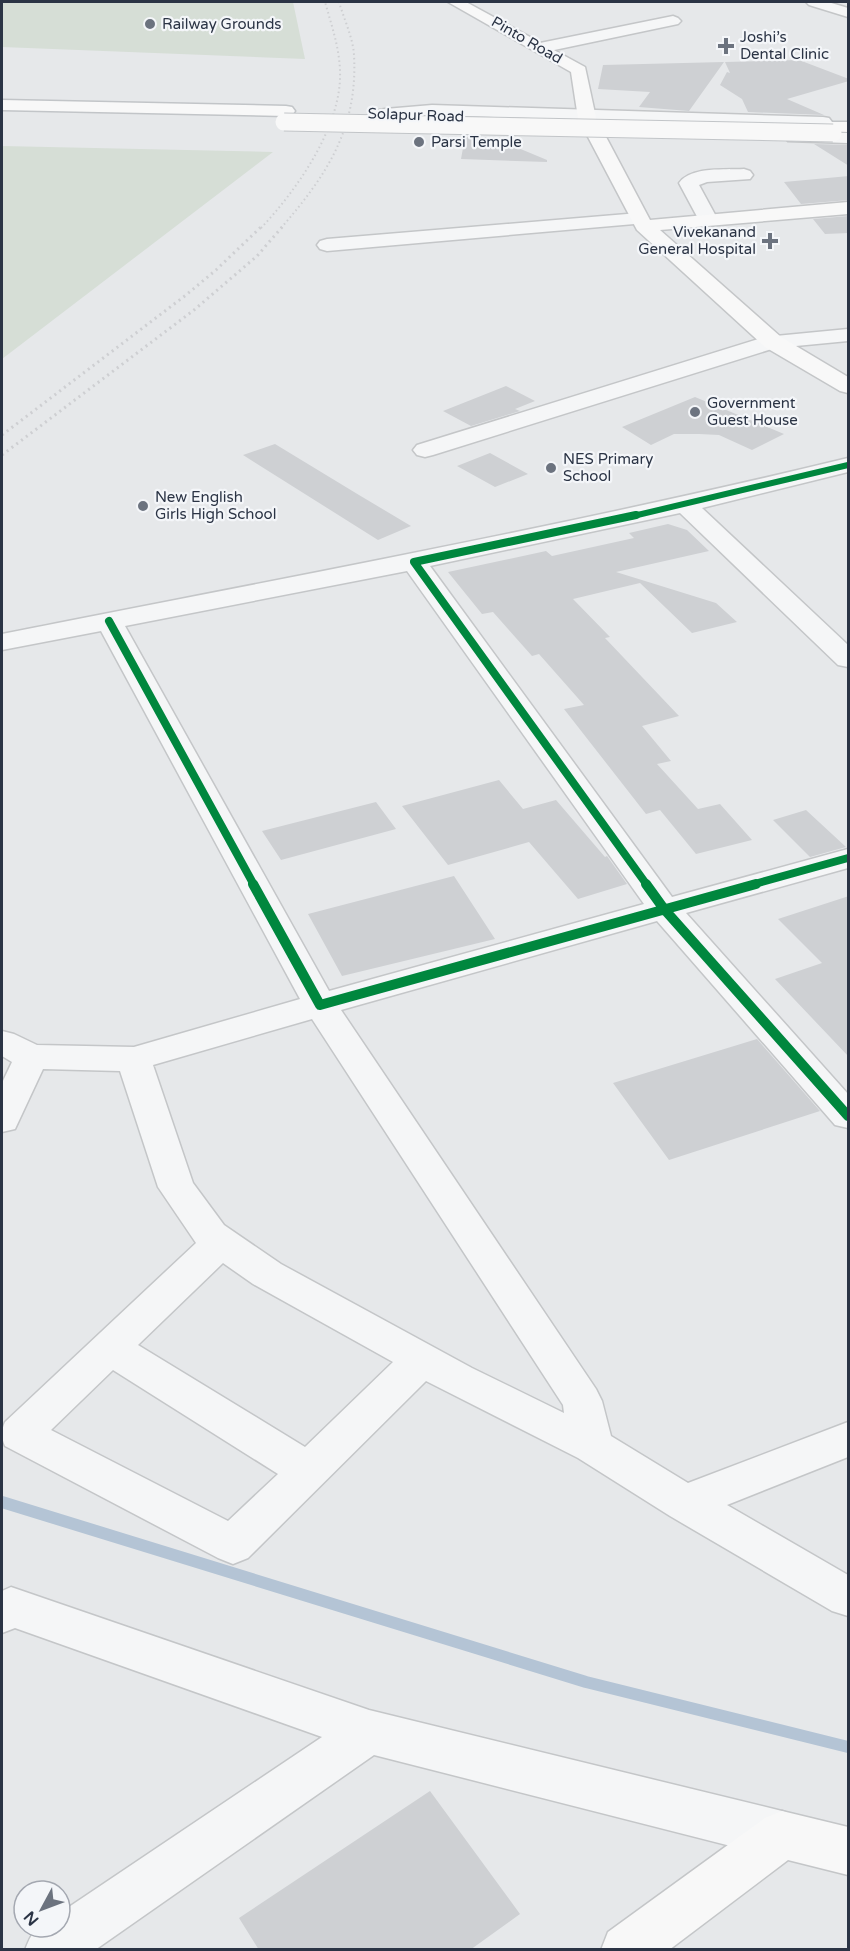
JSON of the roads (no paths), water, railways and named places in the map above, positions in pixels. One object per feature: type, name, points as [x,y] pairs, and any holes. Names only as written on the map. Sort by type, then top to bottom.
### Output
[{"type":"street","name":"Pinto Road","points":[[456,2],[579,70],[590,124]]},
{"type":"street","points":[[813,2],[849,13]]},
{"type":"street","points":[[540,48],[673,21]]},
{"type":"street","points":[[2,105],[285,116],[842,132]]},
{"type":"street","points":[[2,115],[285,116]]},
{"type":"street","points":[[380,119],[401,128],[590,124],[849,123]]},
{"type":"street","points":[[590,124],[842,132]]},
{"type":"street","points":[[590,124],[642,223],[773,342],[849,386]]},
{"type":"street","points":[[708,220],[688,183],[704,177],[744,175]]},
{"type":"street","points":[[327,245],[708,220],[849,208]]},
{"type":"street","points":[[425,450],[773,342],[849,335]]},
{"type":"street","points":[[2,642],[414,562],[685,505],[849,465]]},
{"type":"street","points":[[685,505],[849,659]]},
{"type":"street","points":[[414,562],[664,909],[849,1116]]},
{"type":"street","points":[[109,621],[320,1005],[582,1401],[593,1446]]},
{"type":"street","points":[[2,1120],[16,1049],[134,1059],[849,858]]},
{"type":"street","points":[[134,1059],[176,1186],[211,1235],[267,1274],[458,1379],[593,1446],[685,1503],[849,1597]]},
{"type":"street","points":[[221,1242],[20,1434],[233,1545],[422,1359]]},
{"type":"street","points":[[110,1348],[308,1471]]},
{"type":"street","points":[[685,1503],[849,1439]]},
{"type":"street","points":[[5,1608],[369,1732],[849,1851]]},
{"type":"street","points":[[50,1950],[369,1732]]},
{"type":"street","points":[[626,1950],[782,1835]]},
{"type":"waterway","points":[[2,1502],[586,1682],[848,1747]]},
{"type":"railway","points":[[261,228],[301,178],[332,119],[340,79],[339,59],[325,2]]},
{"type":"railway","points":[[281,228],[325,169],[345,128],[351,105],[354,55],[339,2]]},
{"type":"railway","points":[[2,435],[186,295],[262,226]]},
{"type":"railway","points":[[2,455],[194,310],[257,256],[283,226]]},
{"type":"place","name":"Railway Grounds","points":[[150,24]]},
{"type":"place","name":"Joshi’s Dental Clinic","points":[[726,46]]},
{"type":"place","name":"Parsi Temple","points":[[419,142]]},
{"type":"place","name":"Vivekanand General Hospital","points":[[770,241]]},
{"type":"place","name":"Government Guest House","points":[[695,412]]},
{"type":"place","name":"NES Primary School","points":[[551,468]]},
{"type":"place","name":"New English Girls High School","points":[[143,506]]}]
